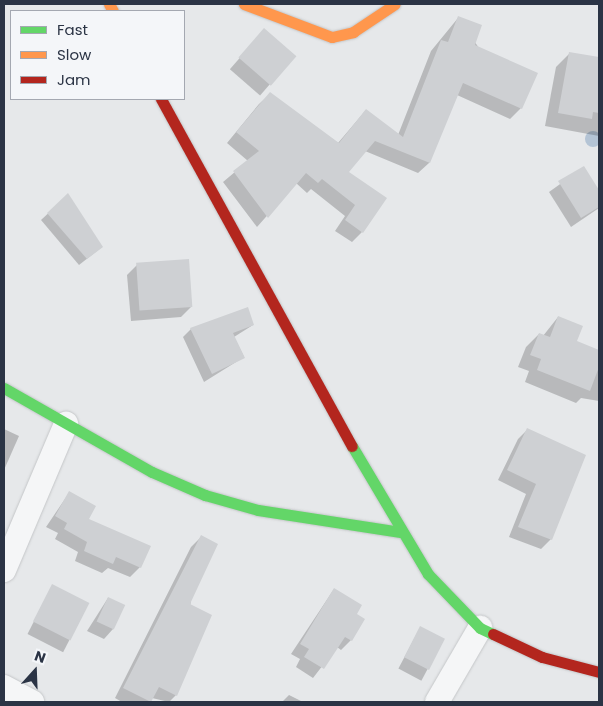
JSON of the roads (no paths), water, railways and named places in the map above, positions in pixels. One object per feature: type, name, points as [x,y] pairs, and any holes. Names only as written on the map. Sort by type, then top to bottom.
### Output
[{"type":"street","points":[[244,4],[332,37],[353,32],[395,4]]},
{"type":"street","points":[[162,100],[400,532],[428,574],[480,628],[542,657],[599,672]]},
{"type":"street","points":[[4,388],[152,472],[205,495],[258,510],[400,532]]},
{"type":"street","points":[[4,570],[66,424]]},
{"type":"street","points":[[437,702],[480,628]]},
{"type":"street","points":[[4,687],[32,702]]},
{"type":"water","points":[[590,131],[596,131],[601,136],[599,145],[590,147],[585,142],[585,136]]}]
